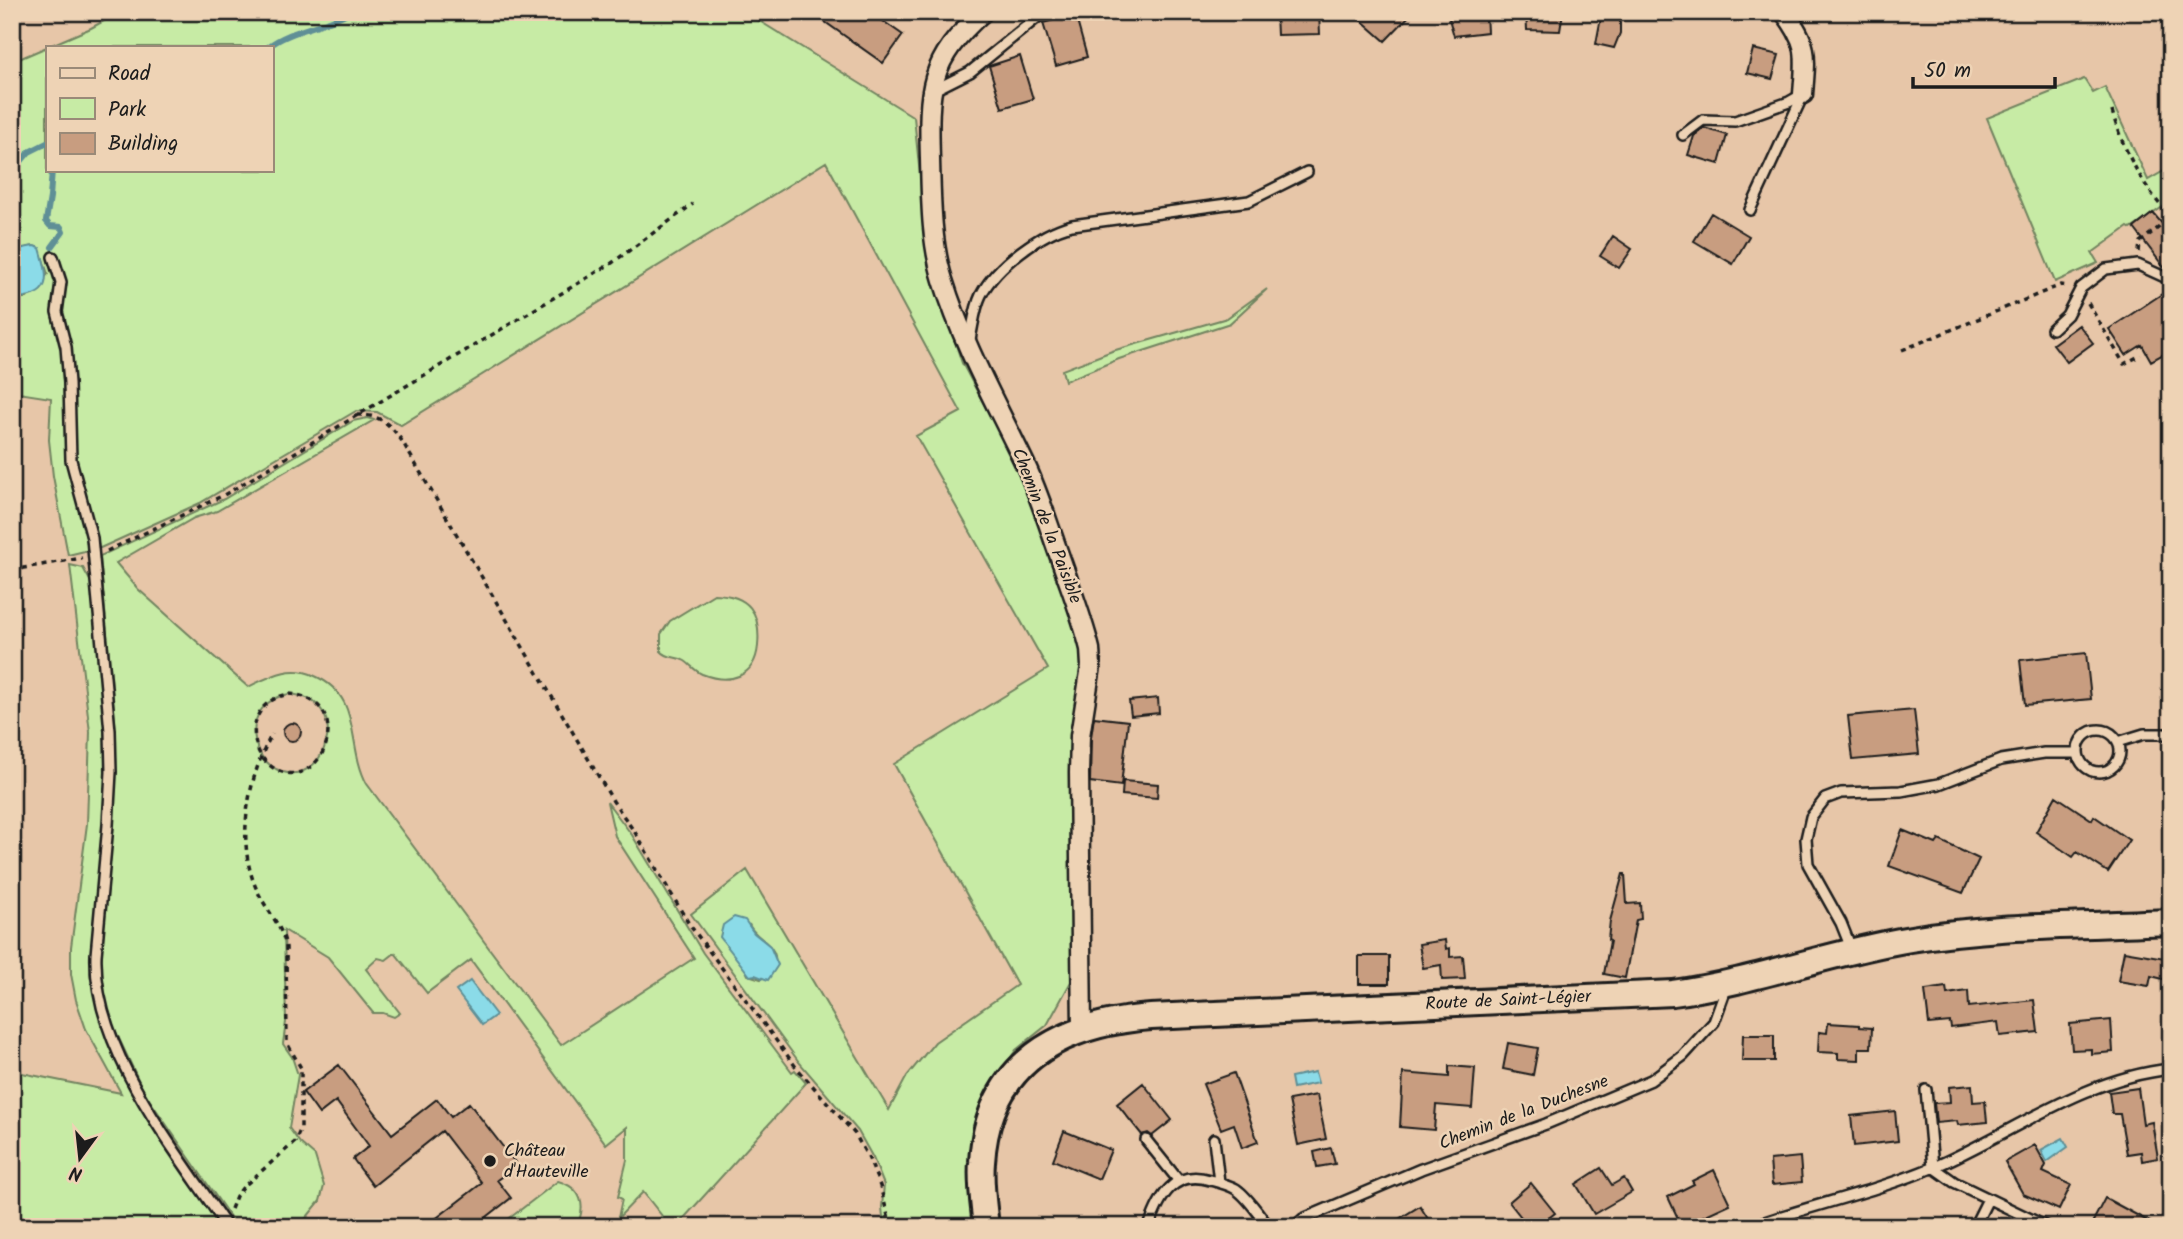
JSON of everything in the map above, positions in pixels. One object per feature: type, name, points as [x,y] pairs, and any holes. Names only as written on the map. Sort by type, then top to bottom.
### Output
[{"type":"main road","name":"Route de Saint-Légier","points":[[986,1227],[981,1164],[987,1131],[999,1099],[1016,1074],[1053,1041],[1112,1021],[1673,993],[1727,984],[1910,939],[1979,931],[2171,922]]},
{"type":"street","name":"Chemin de la Paisible","points":[[984,12],[960,35],[939,66],[929,100],[930,186],[938,257],[967,348],[1037,494],[1090,649],[1091,666],[1080,736],[1079,762],[1082,1029]]},
{"type":"street","points":[[1784,12],[1799,31],[1804,44],[1803,94]]},
{"type":"lane","points":[[929,100],[970,72],[1044,12]]},
{"type":"lane","points":[[1683,135],[1703,120],[1735,121],[1803,94]]},
{"type":"lane","points":[[1751,210],[1803,94]]},
{"type":"lane","points":[[967,348],[978,302],[986,288],[1018,255],[1053,231],[1249,201],[1307,172]]},
{"type":"lane","points":[[53,257],[61,282],[57,312],[66,347],[71,460],[92,538],[107,693],[111,772],[96,984],[108,1030],[139,1094],[227,1227]]},
{"type":"lane","points":[[2052,329],[2067,315],[2081,288],[2106,269],[2138,264],[2171,280]]},
{"type":"lane","points":[[2100,730],[2111,734],[2118,742],[2120,752],[2117,762],[2103,772],[2092,771],[2084,766],[2078,753],[2083,737],[2090,732],[2100,730]]},
{"type":"lane","points":[[2118,742],[2144,734],[2171,734]]},
{"type":"lane","points":[[1853,952],[1841,923],[1808,864],[1805,839],[1811,817],[1825,799],[1841,793],[1901,791],[1939,784],[2001,760],[2044,753],[2078,753]]},
{"type":"lane","name":"Chemin de la Duchesne","points":[[1294,1227],[1303,1219],[1421,1169],[1546,1124],[1651,1080],[1683,1056],[1714,1022],[1727,984]]},
{"type":"lane","points":[[1750,1227],[1933,1167],[2095,1086],[2171,1069]]},
{"type":"lane","points":[[1926,1090],[1933,1167],[1954,1182],[2047,1227]]},
{"type":"lane","points":[[1214,1139],[1219,1182]]},
{"type":"lane","points":[[1146,1140],[1179,1181]]},
{"type":"lane","points":[[1149,1227],[1157,1205],[1167,1190],[1179,1181],[1200,1177],[1236,1189],[1269,1227]]},
{"type":"lane","points":[[1974,1227],[1988,1199]]},
{"type":"path","points":[[2112,111],[2120,140],[2132,163],[2154,198],[2171,218],[2140,242],[2138,264]]},
{"type":"path","points":[[12,570],[94,556],[224,495],[612,263],[693,204]]},
{"type":"path","points":[[1902,350],[2061,285],[2081,288],[2124,363],[2141,355]]},
{"type":"path","points":[[357,415],[381,419],[402,441],[612,800],[636,834],[689,924],[796,1067],[855,1134],[880,1186],[891,1227]]},
{"type":"path","points":[[289,694],[299,695],[307,697],[323,711],[327,720],[328,740],[319,758],[310,766],[297,773],[284,773],[271,766],[260,755],[255,740],[255,723],[263,706],[270,699],[289,694]]},
{"type":"path","points":[[230,1216],[236,1196],[243,1187],[296,1142],[301,1128],[302,1068],[287,1043],[284,932],[262,902],[247,854],[248,814],[260,755],[272,734]]},
{"type":"green space","points":[[120,12],[745,12],[914,117],[925,224],[935,281],[962,363],[1025,481],[1083,649],[1073,978],[1047,1025],[1016,1050],[998,1076],[975,1119],[970,1153],[974,1227],[884,1227],[884,1185],[858,1131],[799,1062],[691,914],[747,870],[889,1110],[907,1076],[935,1042],[1017,985],[894,764],[1048,669],[916,436],[961,412],[826,162],[401,425],[377,412],[356,411],[200,503],[98,549],[75,459],[73,383],[66,327],[62,317],[59,330],[65,383],[67,460],[89,550],[68,555],[49,440],[51,398],[12,392],[12,298],[27,298],[48,274],[39,248],[34,246],[12,250],[12,62],[46,47],[46,172],[273,172],[273,46],[49,46]],"holes":[[[749,924],[775,955],[773,965],[761,979],[748,975],[745,968]]]},
{"type":"green space","points":[[2084,79],[2093,93],[2105,87],[2148,180],[2171,167],[2171,201],[2092,253],[2098,263],[2055,282],[1987,118]]},
{"type":"green space","points":[[1267,289],[1230,323],[1119,359],[1065,381],[1062,370],[1112,351],[1227,318]]},
{"type":"green space","points":[[367,418],[374,420],[217,511],[194,518],[116,563],[138,589],[248,687],[289,671],[315,676],[330,685],[347,709],[367,784],[561,1045],[694,958],[615,836],[607,802],[632,835],[703,953],[792,1072],[795,1070],[806,1083],[676,1227],[653,1227],[662,1216],[643,1192],[618,1218],[622,1199],[618,1197],[627,1160],[627,1127],[606,1144],[471,960],[427,993],[395,953],[386,960],[378,958],[366,969],[400,1013],[394,1017],[373,1013],[328,957],[284,930],[286,1022],[283,1044],[292,1057],[298,1075],[289,1128],[300,1143],[315,1156],[324,1186],[320,1201],[299,1227],[237,1227],[144,1092],[114,1028],[102,994],[100,956],[113,826],[116,731],[100,556],[224,499],[353,421]],"holes":[[[289,694],[310,700],[322,711],[327,727],[326,743],[319,758],[308,769],[293,773],[276,769],[257,749],[254,730],[258,715],[273,699],[281,696]]]},
{"type":"green space","points":[[70,565],[83,568],[92,584],[99,643],[107,771],[90,973],[98,1013],[120,1071],[220,1227],[12,1227],[12,1071],[121,1093],[86,1029],[71,974],[71,947],[87,824],[90,732]]},
{"type":"green space","points":[[714,594],[726,595],[744,602],[755,615],[758,634],[756,657],[752,665],[739,676],[722,679],[702,674],[685,661],[661,651],[661,634],[670,621]]},
{"type":"green space","points":[[558,1181],[572,1188],[580,1199],[581,1212],[576,1227],[498,1227]]},
{"type":"water","points":[[34,246],[40,248],[45,268],[45,284],[35,294],[12,298],[12,250]]},
{"type":"water","points":[[734,917],[745,920],[754,933],[770,946],[778,965],[768,980],[750,976],[720,937],[723,925]]},
{"type":"water","points":[[470,981],[496,1015],[482,1025],[456,991]]},
{"type":"water","points":[[1315,1072],[1318,1083],[1293,1088],[1291,1077]]},
{"type":"water","points":[[2063,1138],[2068,1147],[2047,1162],[2041,1150]]},
{"type":"building","points":[[811,12],[870,12],[903,35],[883,63]]},
{"type":"building","points":[[1276,12],[1319,12],[1320,34],[1277,35]]},
{"type":"building","points":[[1352,12],[1413,12],[1385,41]]},
{"type":"building","points":[[1526,12],[1563,12],[1560,31],[1527,30]]},
{"type":"building","points":[[1602,12],[1620,12],[1620,33],[1614,48],[1596,44]]},
{"type":"building","points":[[1469,13],[1486,13],[1487,32],[1454,36],[1449,19]]},
{"type":"building","points":[[1075,14],[1087,57],[1056,66],[1043,23]]},
{"type":"building","points":[[1753,49],[1779,55],[1772,79],[1747,73]]},
{"type":"building","points":[[1020,56],[1033,99],[1002,108],[989,66]]},
{"type":"building","points":[[1704,128],[1727,135],[1719,164],[1688,155],[1694,136]]},
{"type":"building","points":[[1711,213],[1749,236],[1733,264],[1694,241]]},
{"type":"building","points":[[2153,213],[2171,234],[2171,272],[2166,270],[2134,228]]},
{"type":"building","points":[[1613,236],[1632,249],[1619,268],[1600,256]]},
{"type":"building","points":[[2171,288],[2171,350],[2151,361],[2142,345],[2126,355],[2109,329]]},
{"type":"building","points":[[2079,325],[2093,343],[2067,362],[2053,344]]},
{"type":"building","points":[[2086,653],[2091,699],[2025,705],[2020,660]]},
{"type":"building","points":[[1158,698],[1159,713],[1131,716],[1129,701]]},
{"type":"building","points":[[1914,710],[1919,754],[1853,760],[1848,716]]},
{"type":"building","points":[[1094,717],[1128,721],[1121,786],[1090,782]]},
{"type":"building","points":[[292,723],[298,726],[301,732],[298,738],[292,741],[286,738],[283,732],[286,726]]},
{"type":"building","points":[[1123,781],[1158,784],[1157,798],[1122,795]]},
{"type":"building","points":[[2056,796],[2092,820],[2094,816],[2129,840],[2108,872],[2077,852],[2073,857],[2036,832]]},
{"type":"building","points":[[1902,830],[1936,844],[1939,840],[1979,859],[1963,893],[1889,866]]},
{"type":"building","points":[[1623,874],[1627,904],[1640,903],[1641,919],[1636,920],[1625,978],[1604,974],[1610,941],[1610,921]]},
{"type":"building","points":[[1445,940],[1446,949],[1450,948],[1450,957],[1463,956],[1465,979],[1442,980],[1441,965],[1423,968],[1419,944]]},
{"type":"building","points":[[2124,951],[2171,959],[2171,981],[2151,976],[2149,986],[2118,981]]},
{"type":"building","points":[[1359,956],[1389,956],[1389,984],[1359,984]]},
{"type":"building","points":[[1946,987],[1947,994],[1968,991],[1969,1007],[2034,1000],[2038,1032],[2000,1036],[1998,1022],[1951,1028],[1950,1022],[1929,1024],[1925,990]]},
{"type":"building","points":[[2111,1020],[2113,1052],[2091,1054],[2091,1049],[2072,1050],[2070,1024]]},
{"type":"building","points":[[1828,1023],[1872,1028],[1871,1048],[1859,1048],[1859,1060],[1838,1059],[1838,1053],[1818,1052],[1819,1032],[1827,1033]]},
{"type":"building","points":[[1743,1035],[1774,1035],[1774,1061],[1742,1061]]},
{"type":"building","points":[[1508,1043],[1538,1048],[1533,1075],[1503,1069]]},
{"type":"building","name":"Château d'Hauteville","points":[[339,1065],[392,1134],[437,1099],[451,1117],[469,1103],[517,1165],[497,1180],[511,1198],[474,1227],[425,1227],[482,1183],[442,1131],[373,1186],[353,1159],[369,1146],[336,1101],[319,1114],[303,1092]]},
{"type":"building","points":[[1449,1066],[1475,1068],[1472,1108],[1436,1105],[1434,1130],[1400,1127],[1403,1073],[1449,1077]]},
{"type":"building","points":[[1234,1073],[1258,1142],[1242,1148],[1234,1124],[1221,1129],[1203,1084]]},
{"type":"building","points":[[1143,1083],[1172,1120],[1152,1136],[1148,1133],[1142,1135],[1117,1104]]},
{"type":"building","points":[[1972,1085],[1973,1102],[1985,1101],[1987,1122],[1958,1125],[1957,1121],[1936,1123],[1934,1103],[1950,1102],[1949,1087]]},
{"type":"building","points":[[2138,1088],[2143,1124],[2152,1122],[2158,1158],[2142,1161],[2141,1152],[2127,1154],[2120,1114],[2112,1114],[2109,1092]]},
{"type":"building","points":[[1317,1095],[1326,1139],[1298,1145],[1289,1100]]},
{"type":"building","points":[[1895,1111],[1898,1141],[1854,1146],[1851,1116]]},
{"type":"building","points":[[1064,1131],[1111,1150],[1099,1179],[1053,1160]]},
{"type":"building","points":[[2035,1145],[2046,1165],[2043,1172],[2071,1185],[2059,1210],[2023,1194],[2005,1162]]},
{"type":"building","points":[[1331,1148],[1335,1164],[1317,1167],[1314,1152]]},
{"type":"building","points":[[1800,1157],[1802,1182],[1772,1185],[1770,1160]]},
{"type":"building","points":[[1601,1168],[1612,1185],[1624,1178],[1632,1192],[1594,1214],[1576,1184]]},
{"type":"building","points":[[1714,1170],[1730,1204],[1697,1219],[1700,1227],[1682,1227],[1668,1197]]},
{"type":"building","points":[[1531,1183],[1555,1213],[1537,1227],[1529,1227],[1509,1202]]},
{"type":"building","points":[[2105,1198],[2159,1227],[2090,1227]]},
{"type":"building","points":[[1420,1206],[1433,1227],[1386,1227]]},
{"type":"waterway","points":[[270,46],[287,36],[349,12]]},
{"type":"waterway","points":[[12,172],[29,152],[46,144]]},
{"type":"waterway","points":[[52,172],[46,221],[50,226],[61,227],[63,232],[52,247]]},
{"type":"place","name":"Château d'Hauteville","points":[[490,1161]]}]
